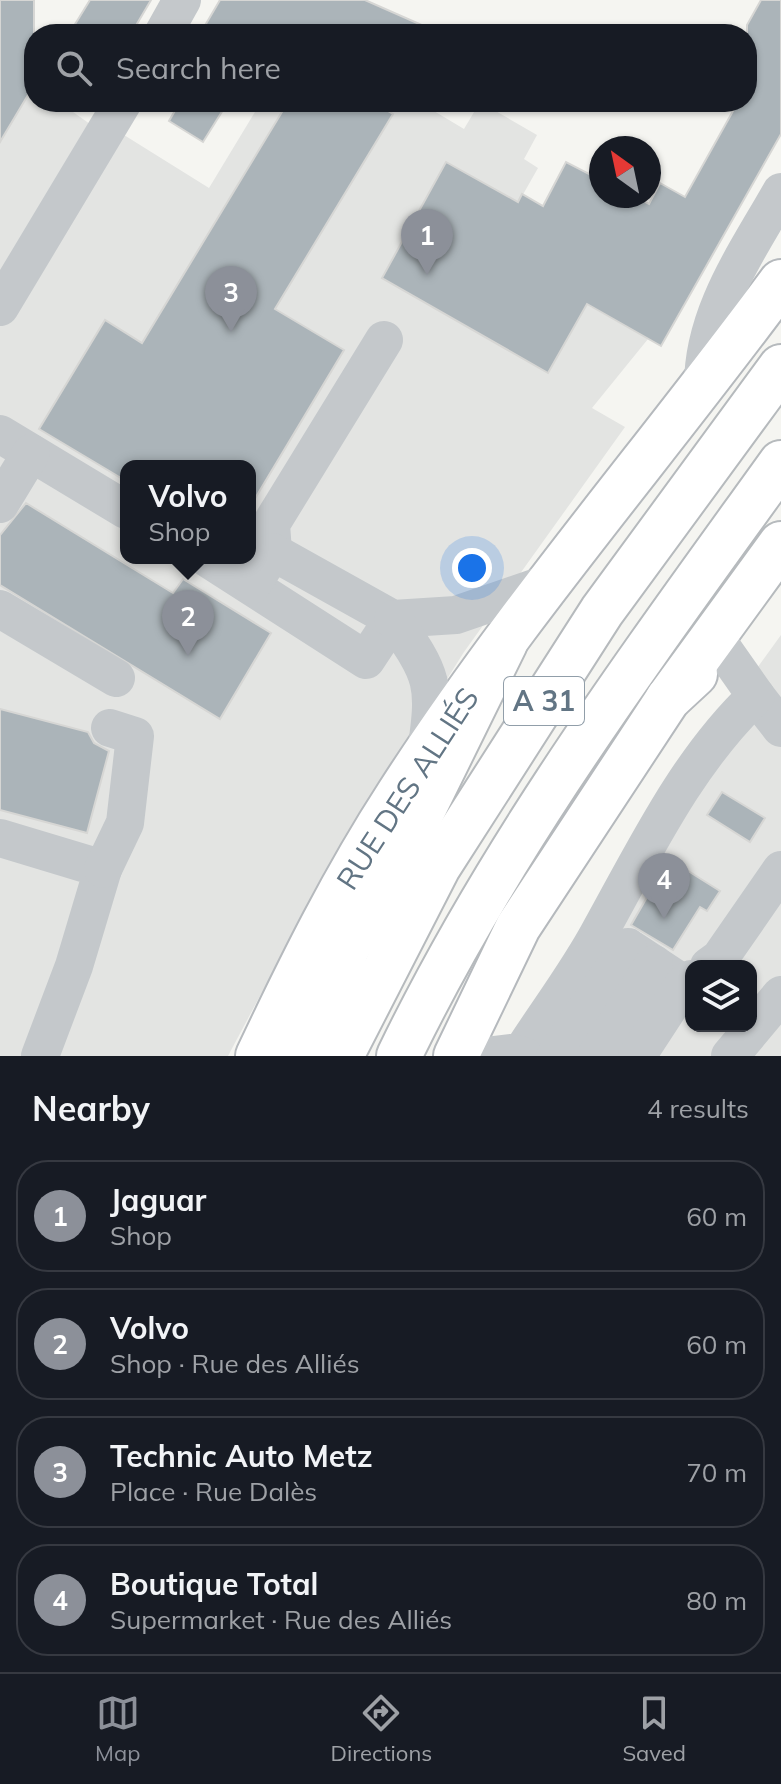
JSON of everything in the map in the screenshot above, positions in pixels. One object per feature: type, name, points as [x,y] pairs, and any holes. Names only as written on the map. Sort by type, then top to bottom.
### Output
[{"type":"main road","name":"RUE DES ALLIÉS","points":[[258,1056],[305,955],[426,753],[549,583],[703,388],[781,282]]},
{"type":"main road","name":"A 31","points":[[341,1056],[438,867],[602,611],[781,367]]},
{"type":"main road","name":"A 31","points":[[399,1056],[441,970],[491,881],[560,774],[781,463]]},
{"type":"main road","points":[[456,1056],[518,927],[668,699],[781,544]]},
{"type":"main road","points":[[668,699],[723,649],[781,581]]},
{"type":"main road","points":[[303,1056],[347,949],[422,812],[505,643]]},
{"type":"street","points":[[169,24],[182,0]]},
{"type":"street","points":[[0,307],[117,112]]},
{"type":"street","points":[[703,388],[702,354],[722,295],[781,192]]},
{"type":"street","points":[[252,585],[273,552],[271,524],[384,340]]},
{"type":"street","points":[[0,504],[15,444],[120,506]]},
{"type":"street","points":[[273,552],[393,619],[423,660],[432,682],[433,708],[426,753]]},
{"type":"street","points":[[217,564],[366,660],[393,619]]},
{"type":"street","points":[[393,619],[456,615],[549,583]]},
{"type":"street","points":[[0,609],[116,678]]},
{"type":"street","points":[[723,649],[781,728]]},
{"type":"street","points":[[637,1056],[661,962],[684,786],[729,722],[756,696]]},
{"type":"street","points":[[40,1056],[69,980],[103,869],[125,823],[135,736],[110,728]]},
{"type":"street","points":[[0,838],[103,869]]},
{"type":"street","points":[[485,1056],[522,1056],[661,962],[720,958],[781,870]]},
{"type":"street","points":[[555,1056],[661,962]]},
{"type":"street","points":[[596,1056],[661,962]]},
{"type":"street","points":[[730,1056],[781,995]]},
{"type":"shaded area","points":[[0,60],[24,77],[24,112],[73,112],[104,134],[124,135],[209,188],[255,112],[436,112],[464,129],[474,112],[497,112],[537,135],[524,159],[538,168],[491,251],[648,339],[592,408],[625,427],[464,652],[382,782],[287,945],[228,1056],[0,1056]]},
{"type":"shaded area","points":[[781,635],[781,1056],[505,1056],[639,831]]},
{"type":"building","points":[[0,0],[34,0],[34,24],[24,24],[24,102],[0,142]]},
{"type":"building","points":[[90,0],[151,0],[137,24],[75,24]]},
{"type":"building","points":[[220,0],[365,0],[419,24],[206,24]]},
{"type":"building","points":[[761,0],[781,0],[781,134],[661,346],[587,304],[548,373],[382,278],[446,162],[518,202],[522,194],[543,206],[566,162],[589,174],[589,208],[661,208],[661,184],[685,197],[732,112],[757,112],[757,24],[748,24]]},
{"type":"building","points":[[174,112],[222,112],[203,142],[169,121]]},
{"type":"building","points":[[282,112],[393,114],[275,309],[344,350],[256,497],[256,460],[120,460],[120,477],[39,429],[105,320],[142,343]]},
{"type":"building","points":[[26,503],[120,561],[120,564],[126,564],[173,593],[183,579],[271,633],[220,719],[0,585],[0,535]]},
{"type":"building","points":[[0,709],[88,732],[94,743],[109,751],[87,833],[0,810]]},
{"type":"building","points":[[722,792],[765,818],[750,842],[707,815]]},
{"type":"building","points":[[669,859],[720,891],[707,911],[700,907],[673,950],[631,925]]},
{"type":"place","name":"Jaguar","points":[[427,275]]},
{"type":"place","name":"Technic Auto Metz","points":[[231,332]]},
{"type":"place","name":"Volvo","points":[[188,656]]},
{"type":"place","name":"Boutique Total","points":[[664,919]]}]
